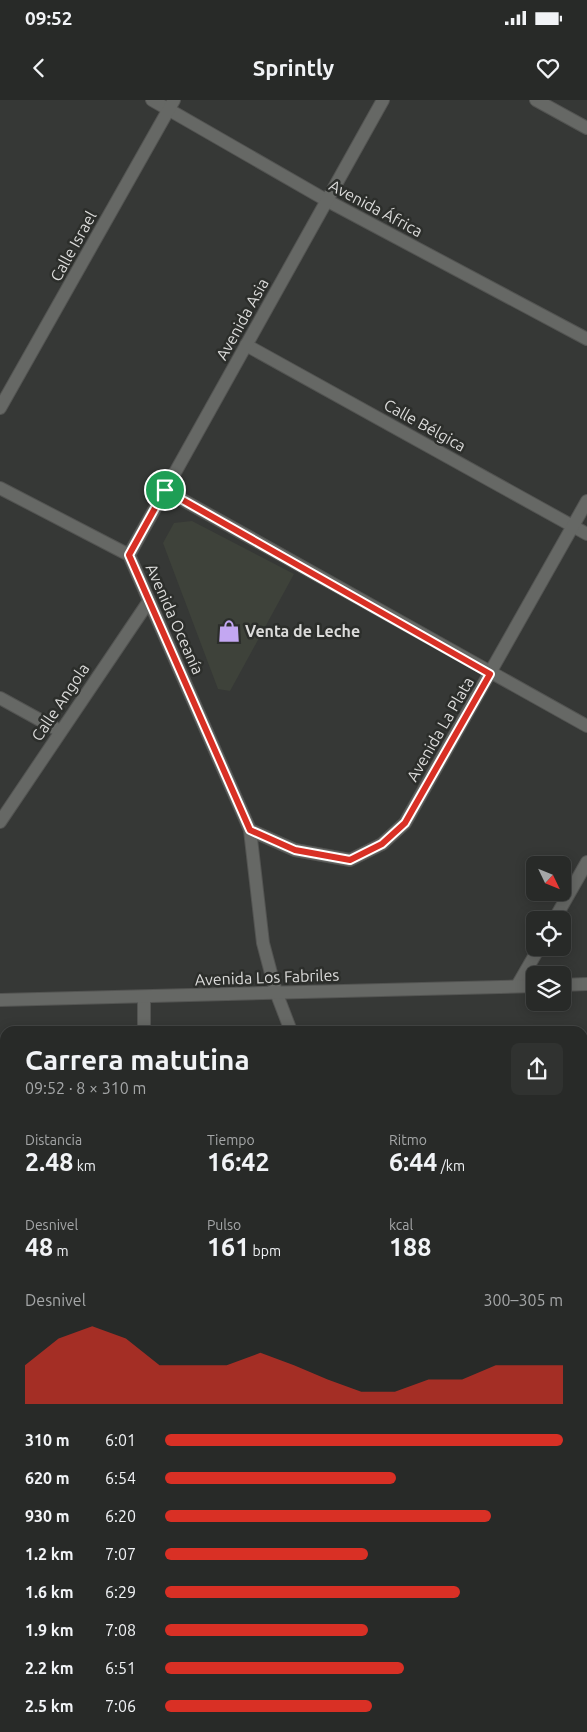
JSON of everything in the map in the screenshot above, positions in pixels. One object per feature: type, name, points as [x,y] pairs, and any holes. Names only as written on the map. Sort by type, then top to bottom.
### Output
[{"type":"street","name":"Avenida África","points":[[152,100],[171,104],[326,200],[587,339]]},
{"type":"street","name":"Avenida Asia","points":[[129,555],[383,100]]},
{"type":"street","points":[[536,100],[587,128]]},
{"type":"street","name":"Calle Israel","points":[[0,408],[171,104]]},
{"type":"street","name":"Calle Bélgica","points":[[246,345],[587,534]]},
{"type":"street","name":"Avenida Oceanía","points":[[0,488],[129,555],[250,830],[263,944],[276,992],[289,1026]]},
{"type":"street","points":[[165,490],[490,674],[587,726]]},
{"type":"street","name":"Avenida La Plata","points":[[250,830],[295,850],[350,860],[382,844],[405,823],[587,501]]},
{"type":"street","name":"Calle Angola","points":[[0,822],[60,730],[149,601]]},
{"type":"street","points":[[0,698],[60,730]]},
{"type":"street","points":[[559,911],[587,862]]},
{"type":"street","points":[[517,986],[534,956]]},
{"type":"street","points":[[571,985],[587,984]]},
{"type":"street","name":"Avenida Los Fabriles","points":[[0,1000],[526,986]]},
{"type":"street","points":[[144,997],[144,1026]]},
{"type":"shaded area","name":"Venta de Leche","points":[[192,521],[294,574],[230,691],[218,689],[163,543],[174,523]]},
{"type":"place","name":"Venta de Leche","points":[[229,631]]},
{"type":"route","points":[[165,490],[490,674],[405,823],[382,844],[350,860],[295,850],[250,830],[129,555],[165,490]]}]
